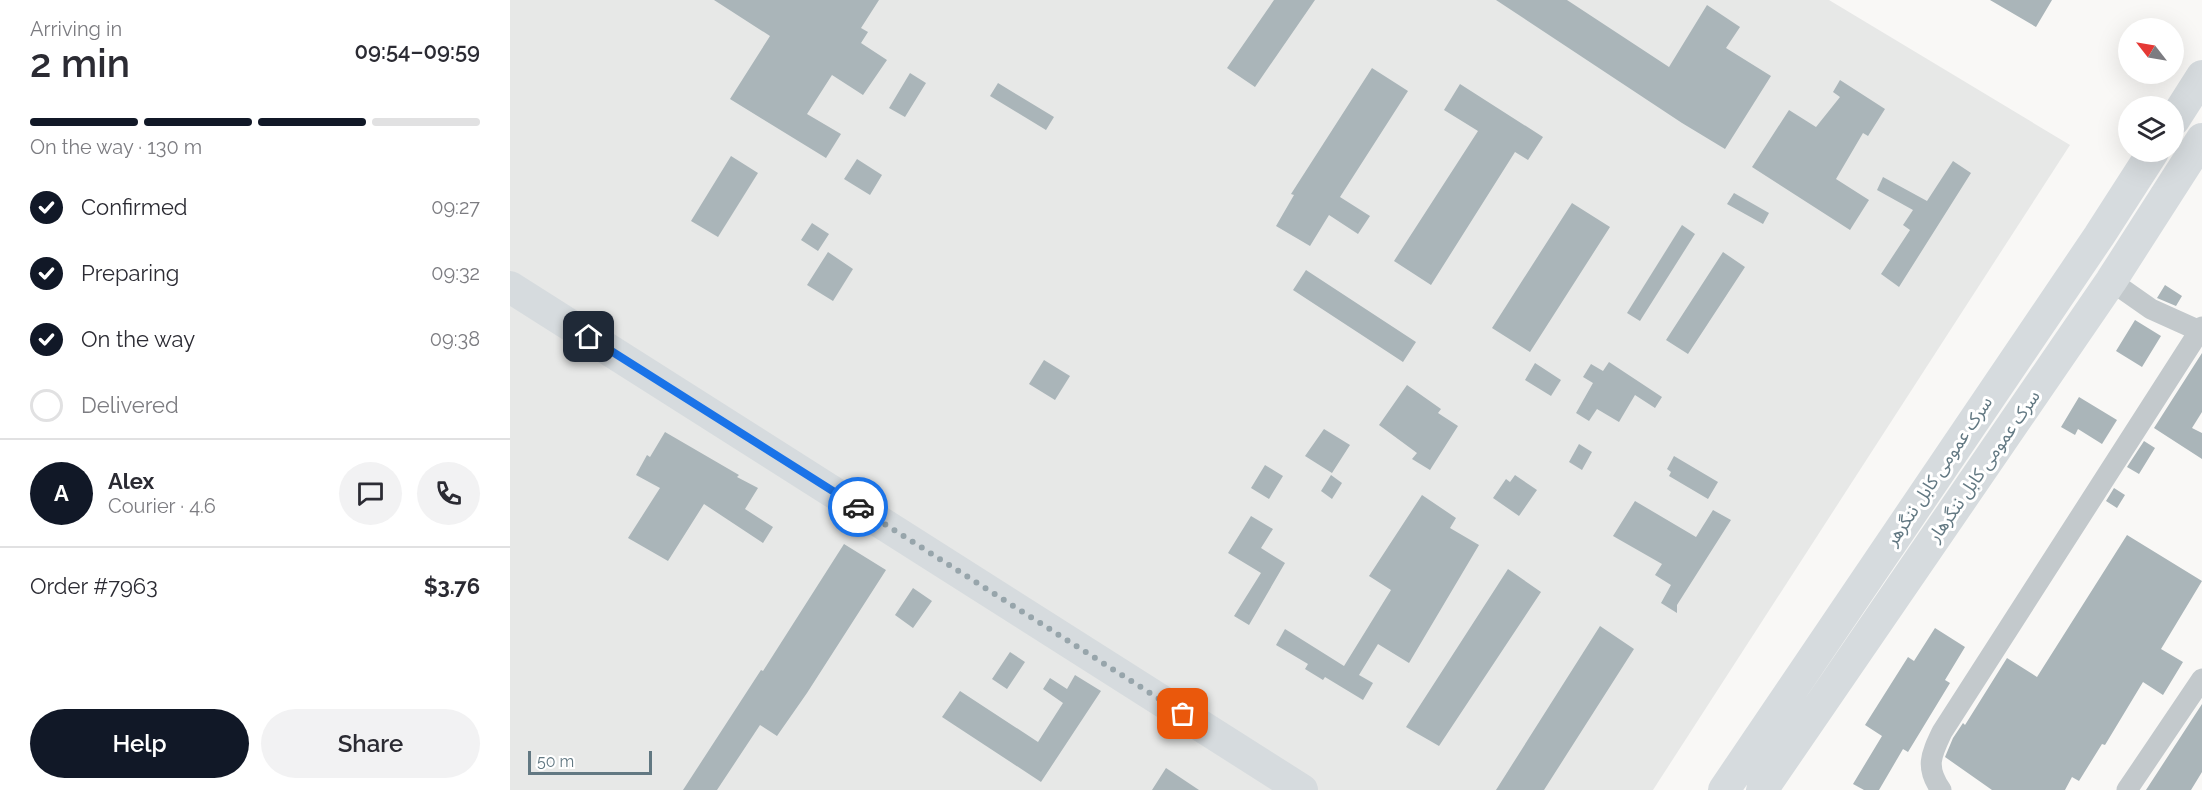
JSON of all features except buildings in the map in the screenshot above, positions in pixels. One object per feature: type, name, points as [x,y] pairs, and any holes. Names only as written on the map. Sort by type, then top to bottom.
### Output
[{"type":"highway","points":[[2184,104],[2202,76]]},
{"type":"highway","name":"سرک عمومی کابل ننگرهار","points":[[1762,790],[2111,281],[2202,138]]},
{"type":"highway","name":"سرک عمومی کابل ننگرهر","points":[[1724,790],[2099,236],[2147,162]]},
{"type":"highway","points":[[510,287],[1302,790]]},
{"type":"lane","points":[[1941,790],[1935,782],[1930,757],[1942,732],[2201,330],[2151,309],[2111,281]]},
{"type":"lane","points":[[2127,790],[2202,679]]},
{"type":"shaded area","points":[[510,0],[1829,0],[2070,145],[1653,790],[510,790]]},
{"type":"way so far","points":[[858,507],[1183,714]]},
{"type":"route","points":[[589,337],[858,507]]}]
